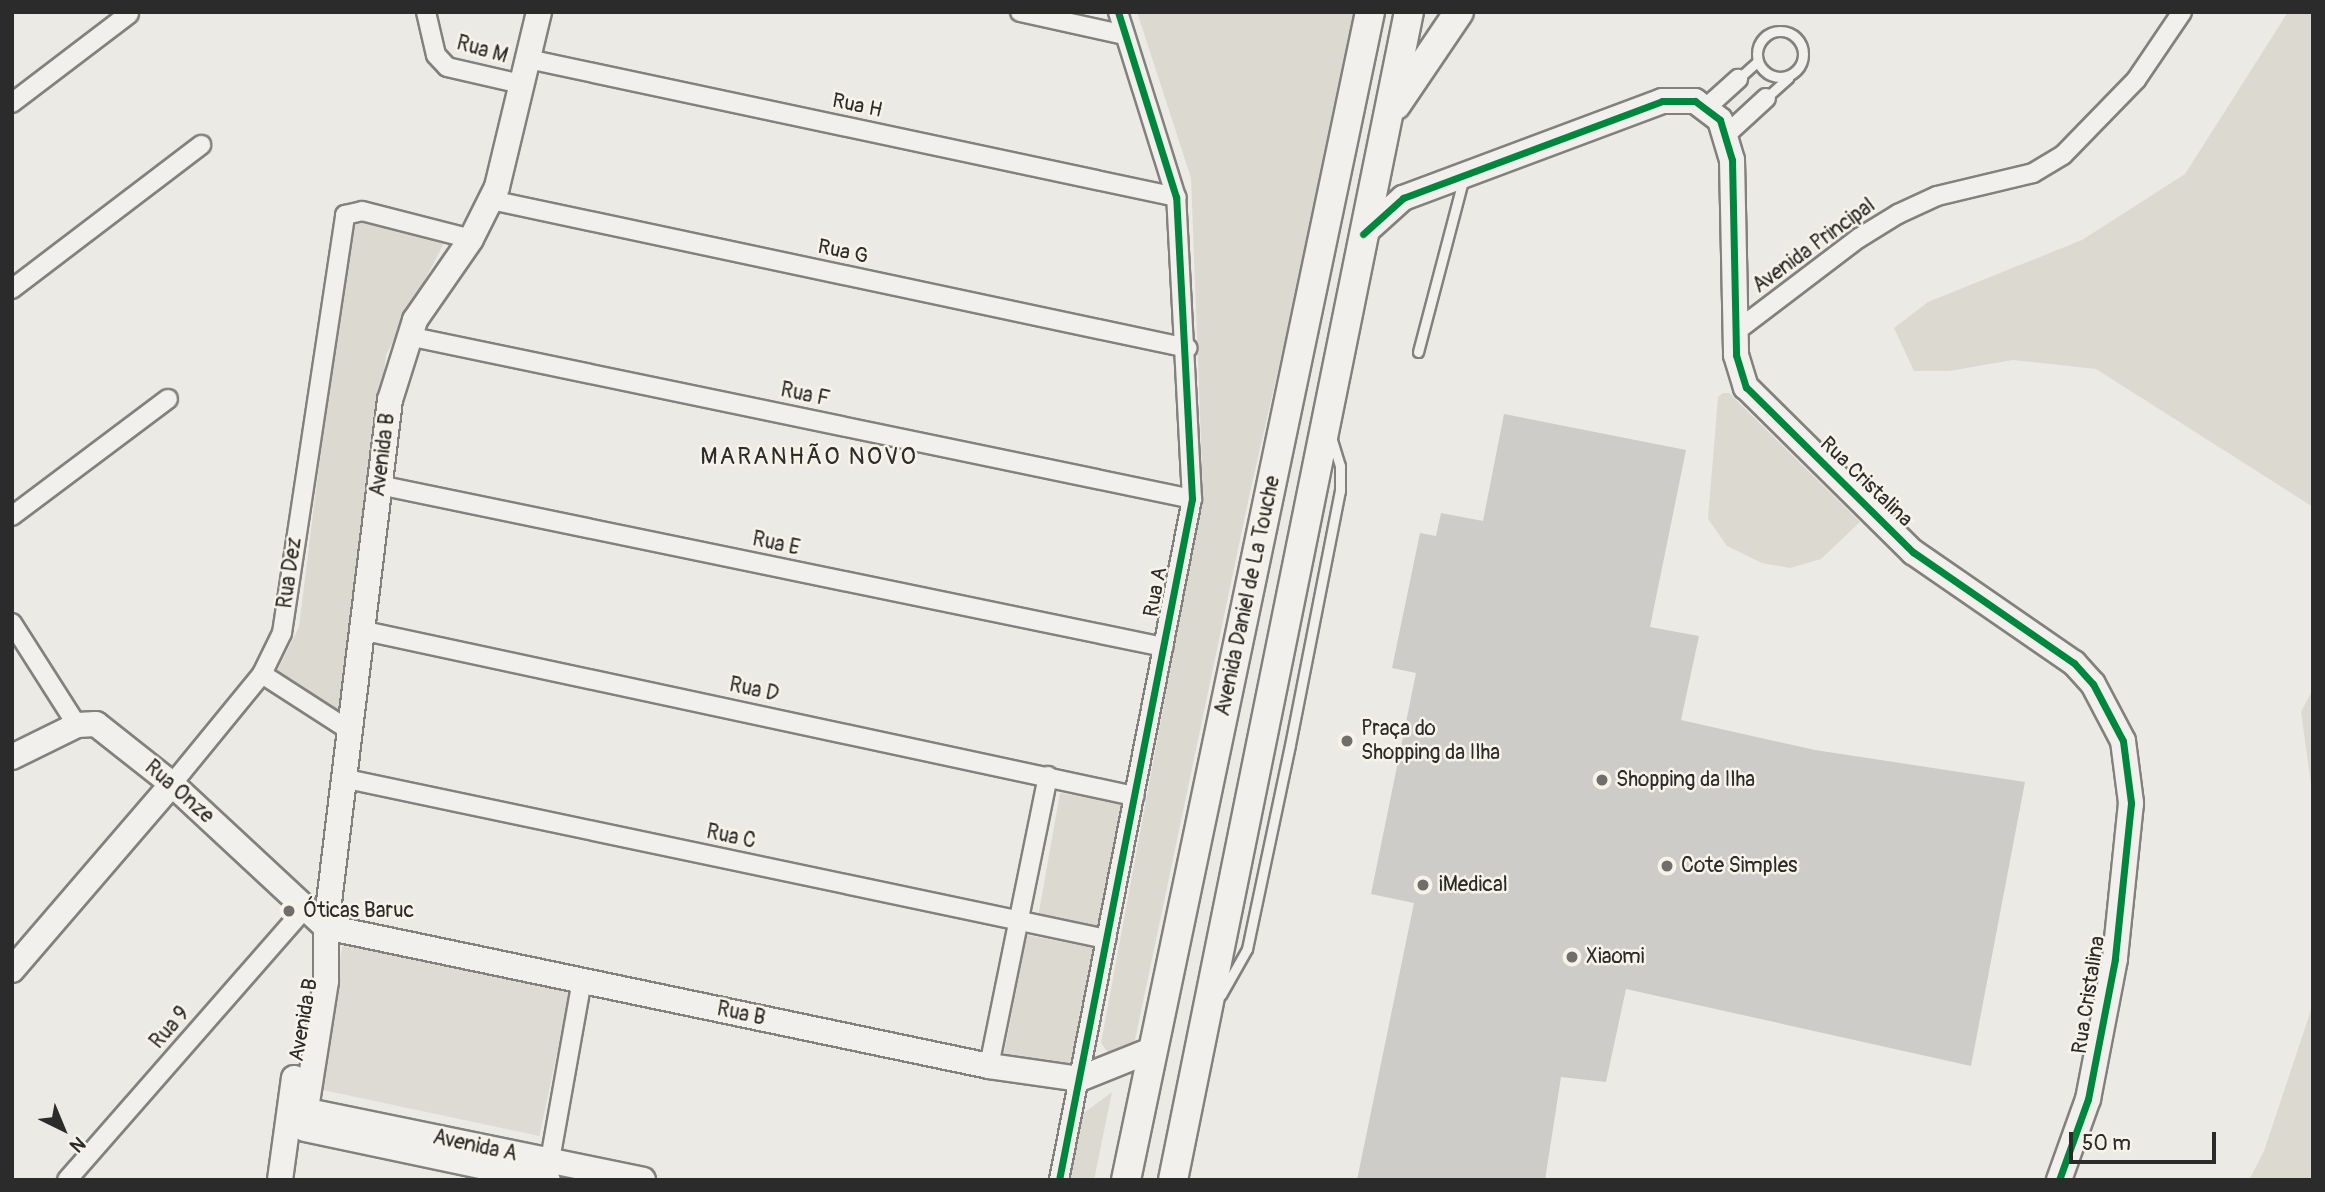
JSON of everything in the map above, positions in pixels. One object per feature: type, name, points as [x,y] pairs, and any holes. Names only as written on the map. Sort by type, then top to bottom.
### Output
[{"type":"main road","name":"Avenida Daniel de La Touche","points":[[1126,1180],[1370,12]]},
{"type":"main road","name":"Avenida Daniel de La Touche","points":[[1172,1180],[1324,415],[1409,12]]},
{"type":"main road","points":[[1387,119],[1459,12]]},
{"type":"street","name":"Rua M","points":[[426,12],[436,55],[447,67],[521,85]]},
{"type":"street","name":"Avenida B","points":[[299,1119],[310,980],[326,927],[347,779],[390,400],[408,336],[426,300],[471,239],[491,200],[539,12]]},
{"type":"street","points":[[1020,12],[1068,17],[1125,35]]},
{"type":"street","name":"Rua A","points":[[1059,1180],[1192,499],[1187,348],[1176,197],[1118,12]]},
{"type":"street","name":"Avenida Principal","points":[[1735,332],[1860,237],[1898,214],[1937,196],[2033,173],[2063,155],[2136,80],[2182,12]]},
{"type":"street","points":[[12,103],[129,14]]},
{"type":"street","name":"Rua H","points":[[528,59],[1176,197]]},
{"type":"street","points":[[1363,234],[1403,198],[1465,172],[1662,101],[1689,99],[1707,107],[1738,79]]},
{"type":"street","points":[[1727,134],[1766,98]]},
{"type":"street","name":"Rua Cristalina","points":[[1707,107],[1727,134],[1733,174],[1735,332],[1740,370],[1759,402],[1913,552],[2074,663],[2093,684],[2123,741],[2131,803],[2115,959],[2088,1099],[2059,1180]]},
{"type":"street","points":[[12,289],[201,145]]},
{"type":"street","name":"Rua G","points":[[491,200],[1187,348]]},
{"type":"street","name":"Rua Dez","points":[[12,970],[172,784],[262,674],[282,633],[342,222],[352,211],[362,211],[471,239]]},
{"type":"street","name":"Rua F","points":[[408,336],[1192,499]]},
{"type":"street","points":[[12,516],[169,399]]},
{"type":"street","name":"Rua E","points":[[379,485],[1163,647]]},
{"type":"street","points":[[12,623],[77,724],[12,757]]},
{"type":"street","name":"Rua D","points":[[365,631],[1134,796]]},
{"type":"street","points":[[262,674],[352,732]]},
{"type":"street","name":"Rua Onze","points":[[77,724],[104,729],[172,784],[307,906],[326,927]]},
{"type":"street","points":[[989,1066],[1048,776]]},
{"type":"street","name":"Rua C","points":[[347,779],[1106,939]]},
{"type":"street","name":"Rua 9","points":[[67,1180],[307,906]]},
{"type":"street","name":"Rua B","points":[[326,927],[989,1066],[1079,1079]]},
{"type":"street","points":[[548,1173],[582,981]]},
{"type":"street","points":[[1079,1079],[1154,1049]]},
{"type":"street","points":[[280,1180],[299,1119]]},
{"type":"street","points":[[295,1180],[299,1119]]},
{"type":"street","name":"Avenida A","points":[[299,1119],[513,1169],[643,1180]]},
{"type":"lane","points":[[1738,79],[1757,62],[1762,39],[1786,32],[1798,40],[1803,54],[1791,75],[1766,98]]},
{"type":"lane","points":[[1757,62],[1775,78],[1791,75]]},
{"type":"lane","points":[[1418,352],[1465,172]]},
{"type":"shaded area","points":[[1137,12],[1360,12],[1249,497],[1135,1040],[1126,1051],[1110,1055],[1101,1043],[1203,493],[1191,178]]},
{"type":"shaded area","points":[[2288,12],[2313,12],[2313,507],[2096,369],[2013,360],[1949,371],[1914,371],[1894,328],[1928,302],[2082,240],[2185,174]]},
{"type":"shaded area","points":[[350,214],[444,243],[386,355],[342,715],[276,673],[299,627]]},
{"type":"shaded area","points":[[1729,393],[1860,522],[1821,559],[1790,568],[1762,563],[1727,546],[1708,519],[1718,397]]},
{"type":"shaded area","points":[[2313,689],[2313,798],[2301,712]]},
{"type":"shaded area","points":[[1060,793],[1125,804],[1103,928],[1038,916]]},
{"type":"shaded area","points":[[1027,935],[1093,948],[1069,1071],[1003,1059]]},
{"type":"shaded area","points":[[343,944],[570,992],[539,1136],[312,1088]]},
{"type":"shaded area","points":[[2313,984],[2313,1180],[2249,1180],[2264,1151],[2312,1007]]},
{"type":"shaded area","points":[[1112,1092],[1094,1180],[1068,1180],[1081,1115]]},
{"type":"building","name":"Shopping da Ilha","points":[[1504,414],[1686,450],[1650,627],[1699,636],[1681,720],[1815,750],[2025,782],[1971,1066],[1626,989],[1606,1082],[1561,1077],[1545,1180],[1357,1180],[1414,903],[1371,894],[1416,673],[1392,668],[1420,533],[1436,536],[1441,513],[1483,521]]},
{"type":"cycle path","points":[[1059,1180],[1192,499],[1176,197],[1118,12]]},
{"type":"cycle path","points":[[1363,234],[1403,198],[1662,101],[1695,101],[1720,120],[1732,160],[1736,355],[1746,387],[1913,552],[2074,663],[2093,684],[2123,741],[2131,803],[2115,959],[2088,1099],[2059,1180]]},
{"type":"place","name":"Praça do Shopping da Ilha","points":[[1347,741]]},
{"type":"place","name":"Shopping da Ilha","points":[[1602,780]]},
{"type":"place","name":"Cote Simples","points":[[1667,866]]},
{"type":"place","name":"iMedical","points":[[1423,885]]},
{"type":"place","name":"Óticas Baruc","points":[[289,911]]},
{"type":"place","name":"Xiaomi","points":[[1572,957]]},
{"type":"district","name":"MARANHÃO NOVO","points":[[809,457]]}]
